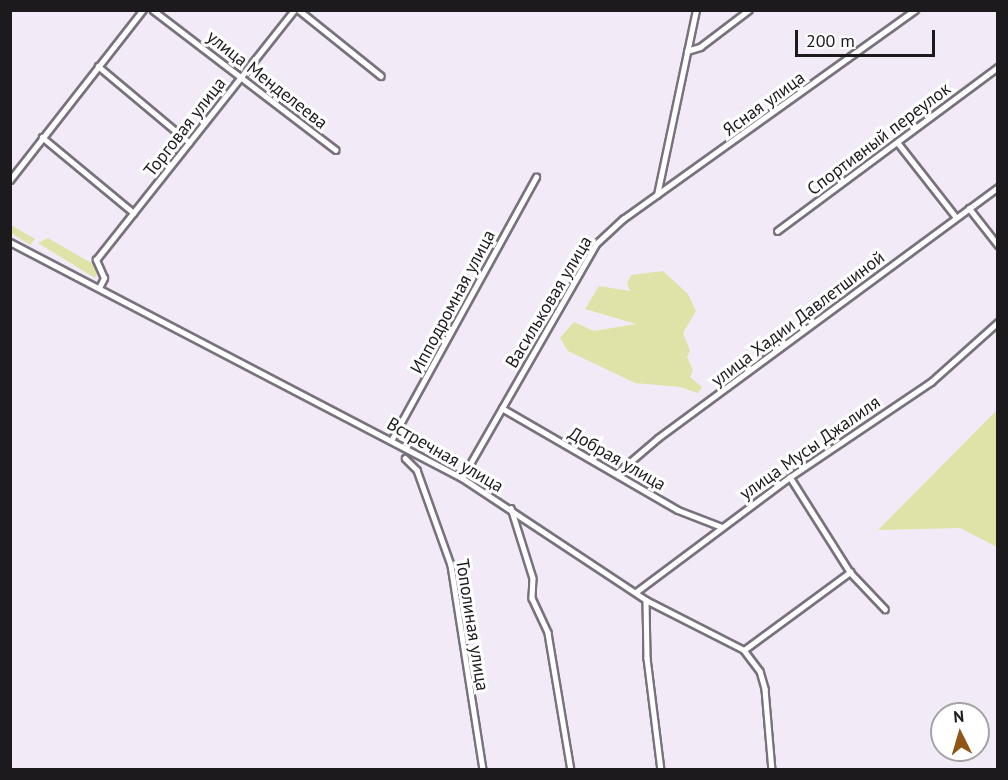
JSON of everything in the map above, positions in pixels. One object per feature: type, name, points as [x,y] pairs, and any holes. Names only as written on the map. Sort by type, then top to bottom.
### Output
[{"type":"street","points":[[10,180],[143,10]]},
{"type":"street","name":"улица Менделеева","points":[[153,10],[336,150]]},
{"type":"street","name":"Торговая улица","points":[[100,286],[104,279],[96,260],[294,10]]},
{"type":"street","points":[[299,10],[381,76]]},
{"type":"street","points":[[657,195],[696,10]]},
{"type":"street","points":[[687,51],[700,47],[750,10]]},
{"type":"street","name":"Ясная улица","points":[[657,195],[915,10]]},
{"type":"street","points":[[98,66],[189,142]]},
{"type":"street","name":"Спортивный переулок","points":[[777,231],[998,67]]},
{"type":"street","points":[[42,137],[134,213]]},
{"type":"street","points":[[898,142],[956,217]]},
{"type":"street","name":"Ипподромная улица","points":[[392,440],[536,177]]},
{"type":"street","name":"улица Хадии Давлетшиной","points":[[616,474],[998,187]]},
{"type":"street","name":"Васильковая улица","points":[[462,478],[596,244],[657,195]]},
{"type":"street","points":[[969,208],[998,245]]},
{"type":"street","name":"Встречная улица","points":[[10,242],[100,286],[462,478],[511,508],[646,600],[744,650],[760,671],[765,689],[772,770]]},
{"type":"street","name":"улица Мусы Джалиля","points":[[636,592],[790,477],[931,382],[998,322]]},
{"type":"street","name":"Добрая улица","points":[[502,408],[678,510],[722,527]]},
{"type":"street","name":"Тополиная улица","points":[[405,458],[417,470],[451,566],[483,770]]},
{"type":"street","points":[[790,477],[850,572],[885,609]]},
{"type":"street","points":[[511,508],[533,578],[532,598],[548,633],[570,770]]},
{"type":"street","points":[[744,650],[850,572]]},
{"type":"street","points":[[646,600],[647,658],[661,770]]},
{"type":"green space","points":[[10,225],[35,239],[30,245],[11,233]]},
{"type":"green space","points":[[48,238],[100,268],[95,278],[38,243]]},
{"type":"green space","points":[[663,271],[688,294],[696,311],[683,333],[690,351],[687,357],[693,370],[690,377],[702,387],[698,393],[680,387],[635,383],[568,351],[560,338],[574,322],[594,331],[636,324],[585,309],[599,286],[630,291],[627,283],[631,275]]},
{"type":"green space","points":[[997,410],[997,547],[960,528],[878,530]]}]
